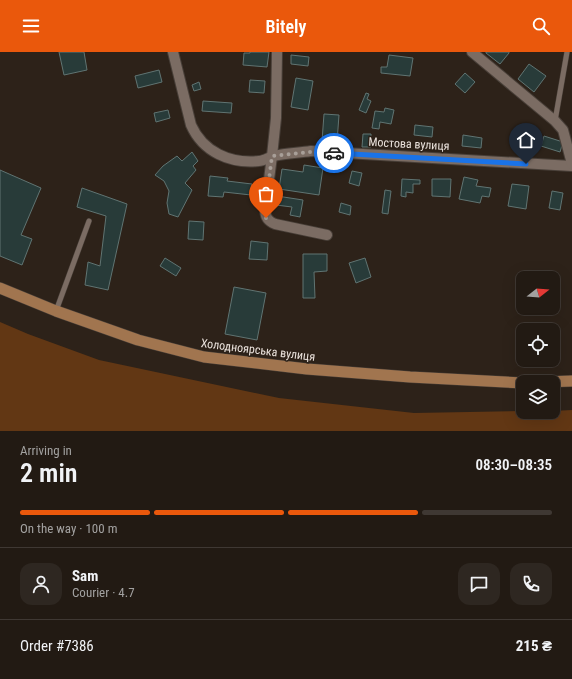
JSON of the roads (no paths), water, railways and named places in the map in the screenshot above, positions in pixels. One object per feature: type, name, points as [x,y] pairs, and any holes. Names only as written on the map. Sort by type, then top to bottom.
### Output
[{"type":"main road","name":"Холодноярська вулиця","points":[[0,288],[56,312],[138,340],[204,357],[307,369],[410,377],[516,382]]},
{"type":"main road","points":[[560,381],[571,380]]},
{"type":"street","name":"Мостова вулиця","points":[[172,52],[191,125],[195,134],[202,143],[212,151],[225,157],[243,161],[261,161],[272,156],[310,152],[572,165]]},
{"type":"street","points":[[277,52],[276,118],[265,211],[266,218],[269,222],[275,224],[327,235]]},
{"type":"street","points":[[472,52],[555,121],[563,130],[572,165]]},
{"type":"lane","points":[[555,121],[567,52]]},
{"type":"lane","points":[[56,312],[89,221]]}]
